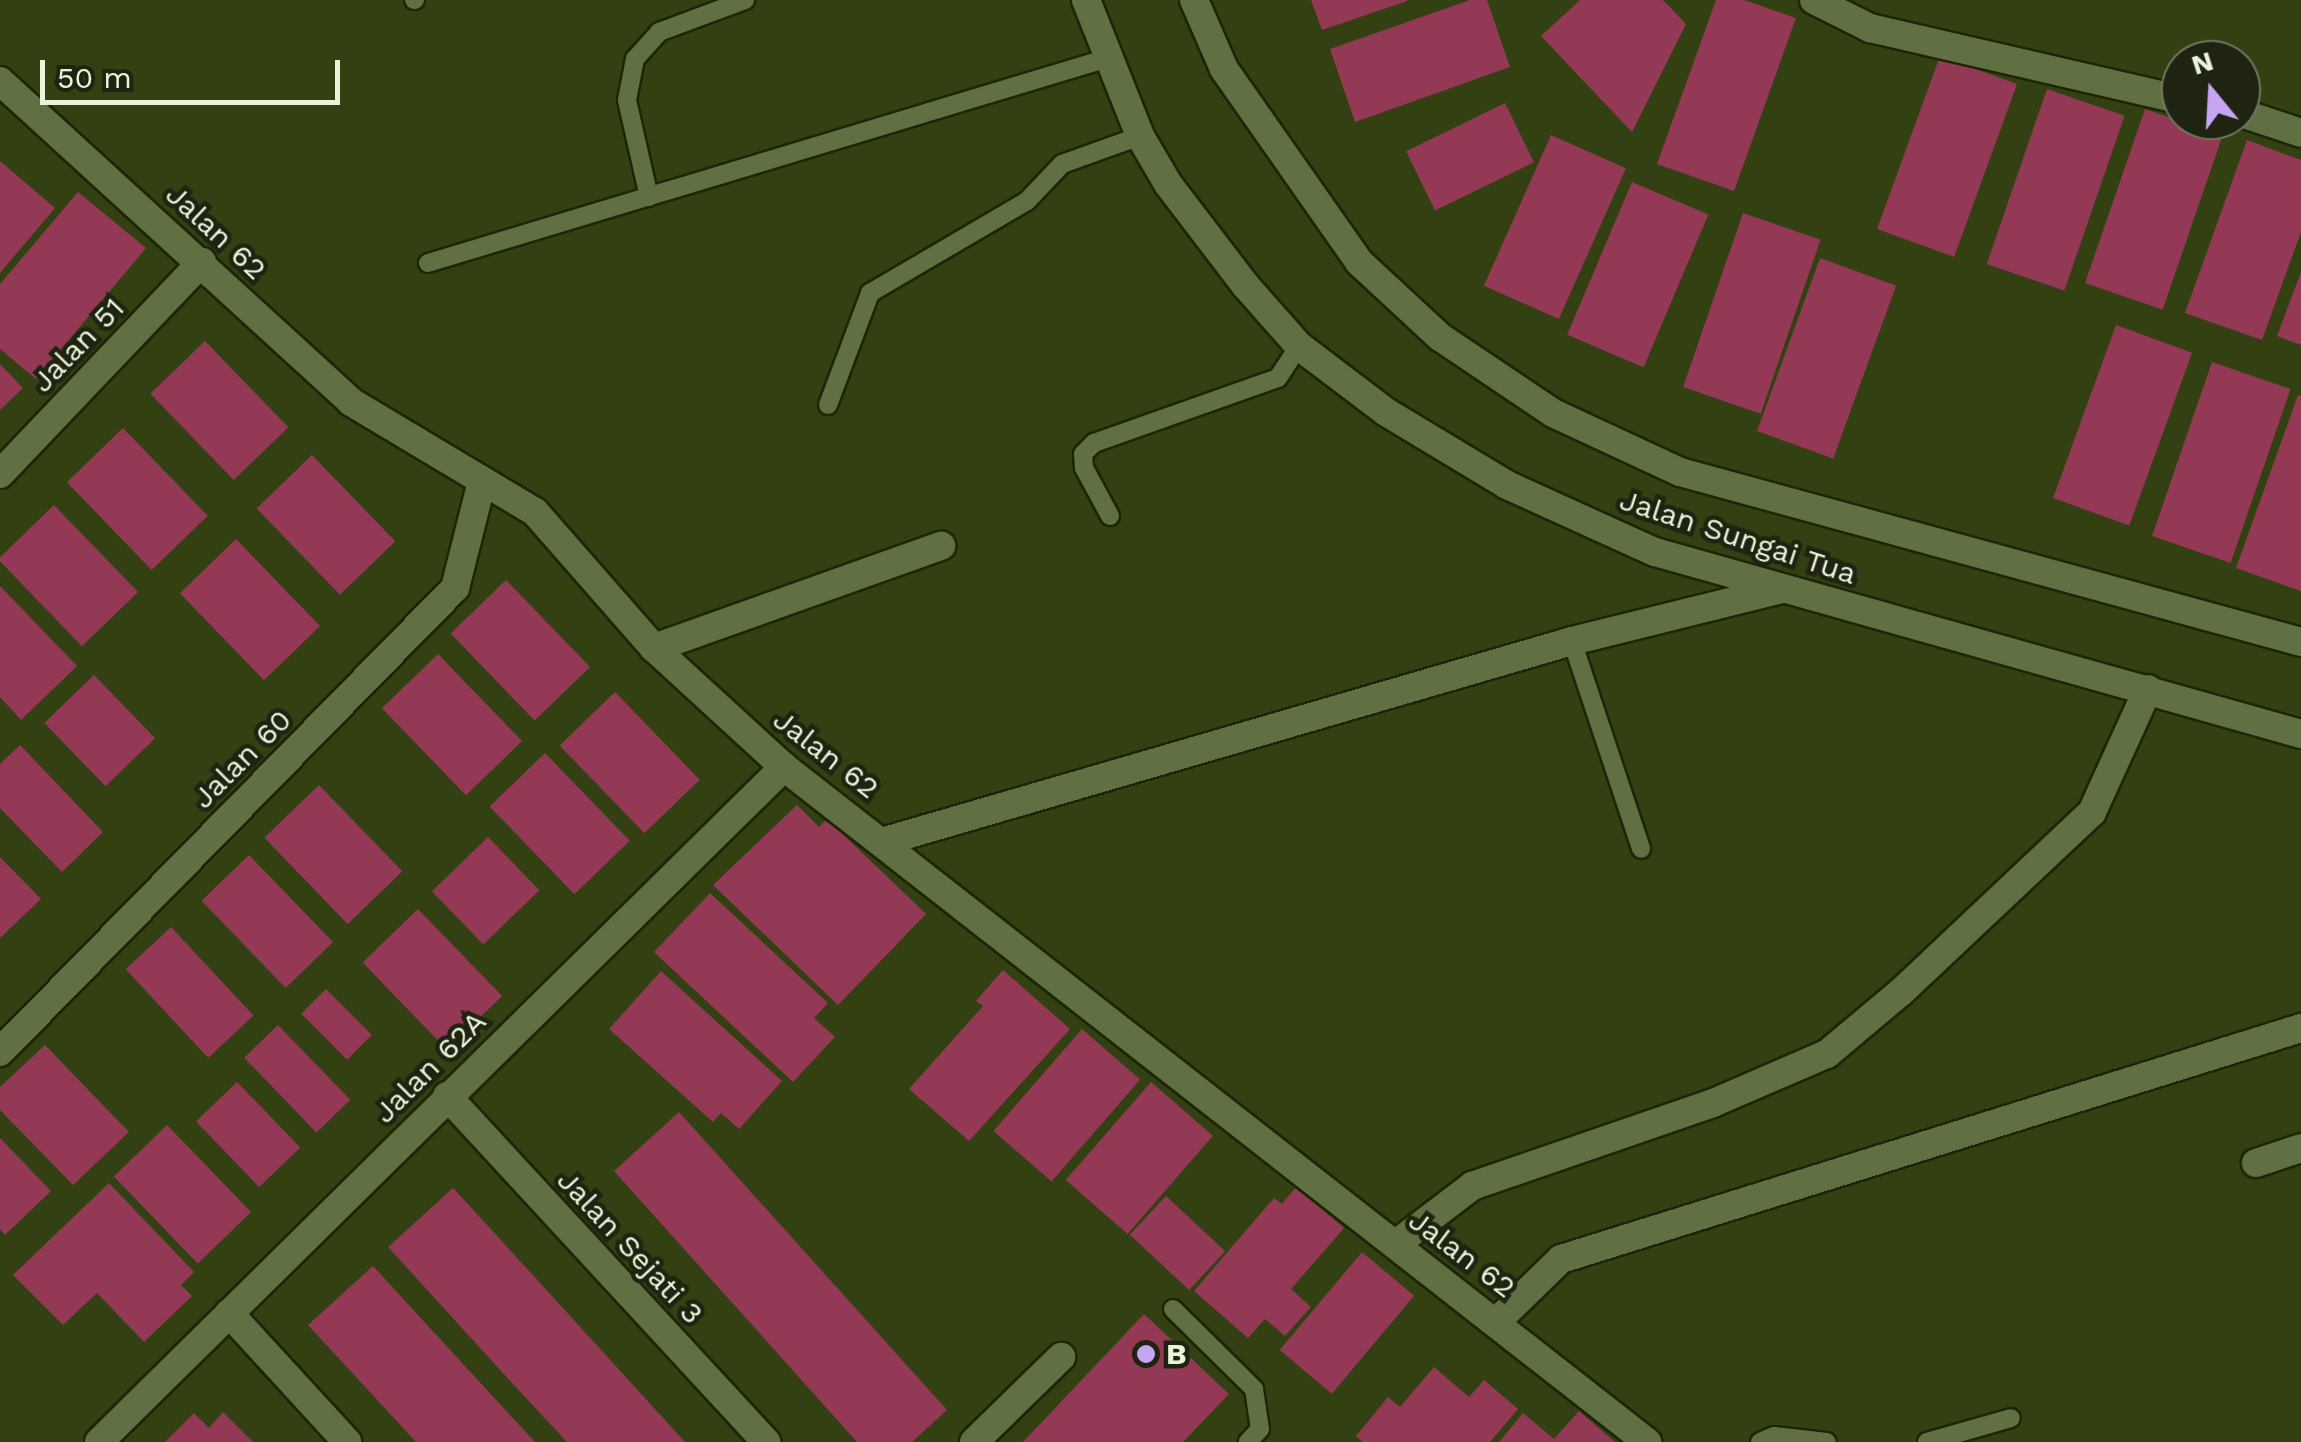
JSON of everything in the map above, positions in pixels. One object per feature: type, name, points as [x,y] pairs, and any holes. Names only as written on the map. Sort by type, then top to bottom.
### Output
[{"type":"street","name":"Jalan Sungai Tua","points":[[1086,0],[1140,136],[1168,184],[1299,346],[1386,412],[1507,486],[1655,552],[2301,734]]},
{"type":"street","name":"Jalan Sungai Tua","points":[[1194,0],[1224,69],[1359,262],[1440,337],[1554,412],[1680,472],[2301,642]]},
{"type":"street","points":[[1814,0],[1870,28],[2161,95]]},
{"type":"street","name":"Jalan 62","points":[[0,81],[202,262],[350,402],[481,485],[535,512],[654,648],[784,767],[1498,1321],[1647,1442]]},
{"type":"street","points":[[2261,120],[2301,133]]},
{"type":"street","name":"Jalan 51","points":[[0,474],[202,262]]},
{"type":"street","name":"Jalan 60","points":[[0,1052],[455,588],[481,485]]},
{"type":"street","points":[[654,648],[941,546]]},
{"type":"street","points":[[885,842],[1572,641],[1782,589]]},
{"type":"street","points":[[1396,1244],[1472,1186],[1713,1103],[1827,1054],[1902,992],[2092,812],[2148,688]]},
{"type":"street","name":"Jalan 62A","points":[[99,1442],[784,767]]},
{"type":"street","points":[[1498,1321],[1561,1259],[2301,1028]]},
{"type":"street","name":"Jalan Sejati 3","points":[[446,1096],[766,1442]]},
{"type":"street","points":[[2256,1163],[2301,1148]]},
{"type":"street","points":[[229,1313],[348,1442]]},
{"type":"street","points":[[974,1442],[1061,1357]]},
{"type":"lane","points":[[649,197],[628,100],[634,60],[659,32],[744,0]]},
{"type":"lane","points":[[428,263],[1108,58]]},
{"type":"lane","points":[[828,405],[870,293],[1027,201],[1062,164],[1140,136]]},
{"type":"lane","points":[[1110,516],[1084,468],[1083,454],[1094,443],[1278,378],[1299,346]]},
{"type":"lane","points":[[1572,641],[1642,849]]},
{"type":"lane","points":[[1173,1309],[1254,1390],[1260,1429],[1248,1442]]},
{"type":"lane","points":[[1927,1442],[2011,1418]]},
{"type":"lane","points":[[1760,1442],[1774,1436],[1827,1442]]},
{"type":"building","points":[[1311,0],[1407,0],[1407,1],[1322,30]]},
{"type":"building","points":[[1470,0],[1487,0],[1510,67],[1355,122],[1330,49]]},
{"type":"building","points":[[1580,0],[1663,0],[1686,24],[1632,132],[1541,36]]},
{"type":"building","points":[[1716,0],[1744,0],[1796,18],[1734,191],[1657,164]]},
{"type":"building","points":[[1940,56],[2017,84],[1954,257],[1877,229]]},
{"type":"building","points":[[2047,89],[2125,116],[2064,291],[1987,264]]},
{"type":"building","points":[[1505,103],[1534,162],[1435,211],[1406,151]]},
{"type":"building","points":[[2145,109],[2161,115],[2161,140],[2221,140],[2163,310],[2085,283]]},
{"type":"building","points":[[1551,135],[1626,168],[1559,319],[1484,286]]},
{"type":"building","points":[[2247,140],[2301,160],[2301,232],[2262,340],[2185,313]]},
{"type":"building","points":[[0,161],[55,208],[0,273]]},
{"type":"building","points":[[1632,182],[1708,214],[1644,367],[1567,335]]},
{"type":"building","points":[[78,192],[146,248],[36,379],[0,349],[0,284]]},
{"type":"building","points":[[1743,213],[1821,240],[1761,414],[1683,387]]},
{"type":"building","points":[[1820,258],[1896,286],[1833,459],[1757,431]]},
{"type":"building","points":[[2301,272],[2301,345],[2277,336]]},
{"type":"building","points":[[2116,325],[2192,353],[2129,526],[2053,498]]},
{"type":"building","points":[[205,341],[288,427],[234,480],[150,394]]},
{"type":"building","points":[[2212,362],[2290,389],[2231,563],[2152,536]]},
{"type":"building","points":[[0,364],[23,388],[0,410]]},
{"type":"building","points":[[2298,395],[2301,396],[2301,591],[2236,568]]},
{"type":"building","points":[[123,428],[208,516],[152,570],[67,482]]},
{"type":"building","points":[[312,455],[395,541],[340,595],[257,508]]},
{"type":"building","points":[[54,505],[138,592],[82,646],[0,561]]},
{"type":"building","points":[[236,539],[320,626],[264,680],[180,593]]},
{"type":"building","points":[[506,580],[590,667],[535,721],[451,633]]},
{"type":"building","points":[[0,586],[77,666],[21,720],[0,697]]},
{"type":"building","points":[[438,654],[522,741],[466,795],[382,708]]},
{"type":"building","points":[[94,675],[155,738],[105,786],[44,723]]},
{"type":"building","points":[[615,692],[700,780],[644,833],[560,745]]},
{"type":"building","points":[[20,745],[103,832],[62,872],[0,808],[0,764]]},
{"type":"building","points":[[545,753],[630,841],[574,894],[490,806]]},
{"type":"building","points":[[319,785],[402,871],[348,924],[264,838]]},
{"type":"building","points":[[797,805],[819,827],[827,819],[926,914],[838,1005],[713,885]]},
{"type":"building","points":[[488,837],[539,890],[483,944],[432,891]]},
{"type":"building","points":[[249,855],[333,942],[286,988],[202,901]]},
{"type":"building","points":[[0,857],[41,899],[0,938]]},
{"type":"building","points":[[710,893],[828,1003],[814,1018],[835,1037],[793,1082],[654,952]]},
{"type":"building","points":[[418,909],[502,996],[447,1050],[363,962]]},
{"type":"building","points":[[171,927],[254,1015],[208,1058],[126,969]]},
{"type":"building","points":[[1003,970],[1070,1029],[969,1141],[909,1089],[983,1006],[976,1001]]},
{"type":"building","points":[[661,971],[782,1081],[739,1129],[721,1113],[713,1122],[609,1029]]},
{"type":"building","points":[[326,989],[372,1035],[347,1060],[301,1014]]},
{"type":"building","points":[[278,1025],[350,1100],[316,1132],[244,1058]]},
{"type":"building","points":[[1082,1029],[1140,1080],[1052,1181],[993,1131]]},
{"type":"building","points":[[45,1045],[129,1132],[73,1185],[0,1110],[0,1087]]},
{"type":"building","points":[[237,1082],[300,1147],[259,1187],[196,1122]]},
{"type":"building","points":[[1151,1082],[1213,1136],[1128,1234],[1066,1180]]},
{"type":"building","points":[[679,1112],[947,1410],[912,1442],[857,1442],[614,1171]]},
{"type":"building","points":[[167,1125],[251,1212],[198,1263],[114,1176]]},
{"type":"building","points":[[0,1138],[51,1191],[5,1235],[0,1229]]},
{"type":"building","points":[[109,1183],[194,1272],[181,1285],[192,1296],[144,1342],[97,1293],[63,1325],[13,1275]]},
{"type":"building","points":[[1296,1187],[1344,1228],[1291,1289],[1311,1307],[1285,1336],[1265,1319],[1248,1338],[1194,1291],[1274,1198],[1282,1204]]},
{"type":"building","points":[[453,1188],[685,1442],[567,1442],[512,1383],[388,1247]]},
{"type":"building","points":[[1166,1196],[1225,1251],[1189,1290],[1130,1235]]},
{"type":"building","points":[[1362,1252],[1414,1296],[1332,1394],[1280,1350]]},
{"type":"building","points":[[373,1266],[535,1442],[416,1442],[308,1325]]},
{"type":"building","name":"B","points":[[1144,1314],[1229,1394],[1183,1442],[1023,1442]]},
{"type":"building","points":[[1434,1367],[1469,1397],[1484,1380],[1518,1409],[1490,1442],[1363,1442],[1356,1436],[1388,1397],[1400,1407]]},
{"type":"building","points":[[1579,1411],[1615,1442],[1499,1442],[1523,1413],[1554,1439]]},
{"type":"building","points":[[223,1412],[253,1442],[165,1442],[194,1413],[209,1428]]},
{"type":"place","name":"B","points":[[1146,1354]]}]
